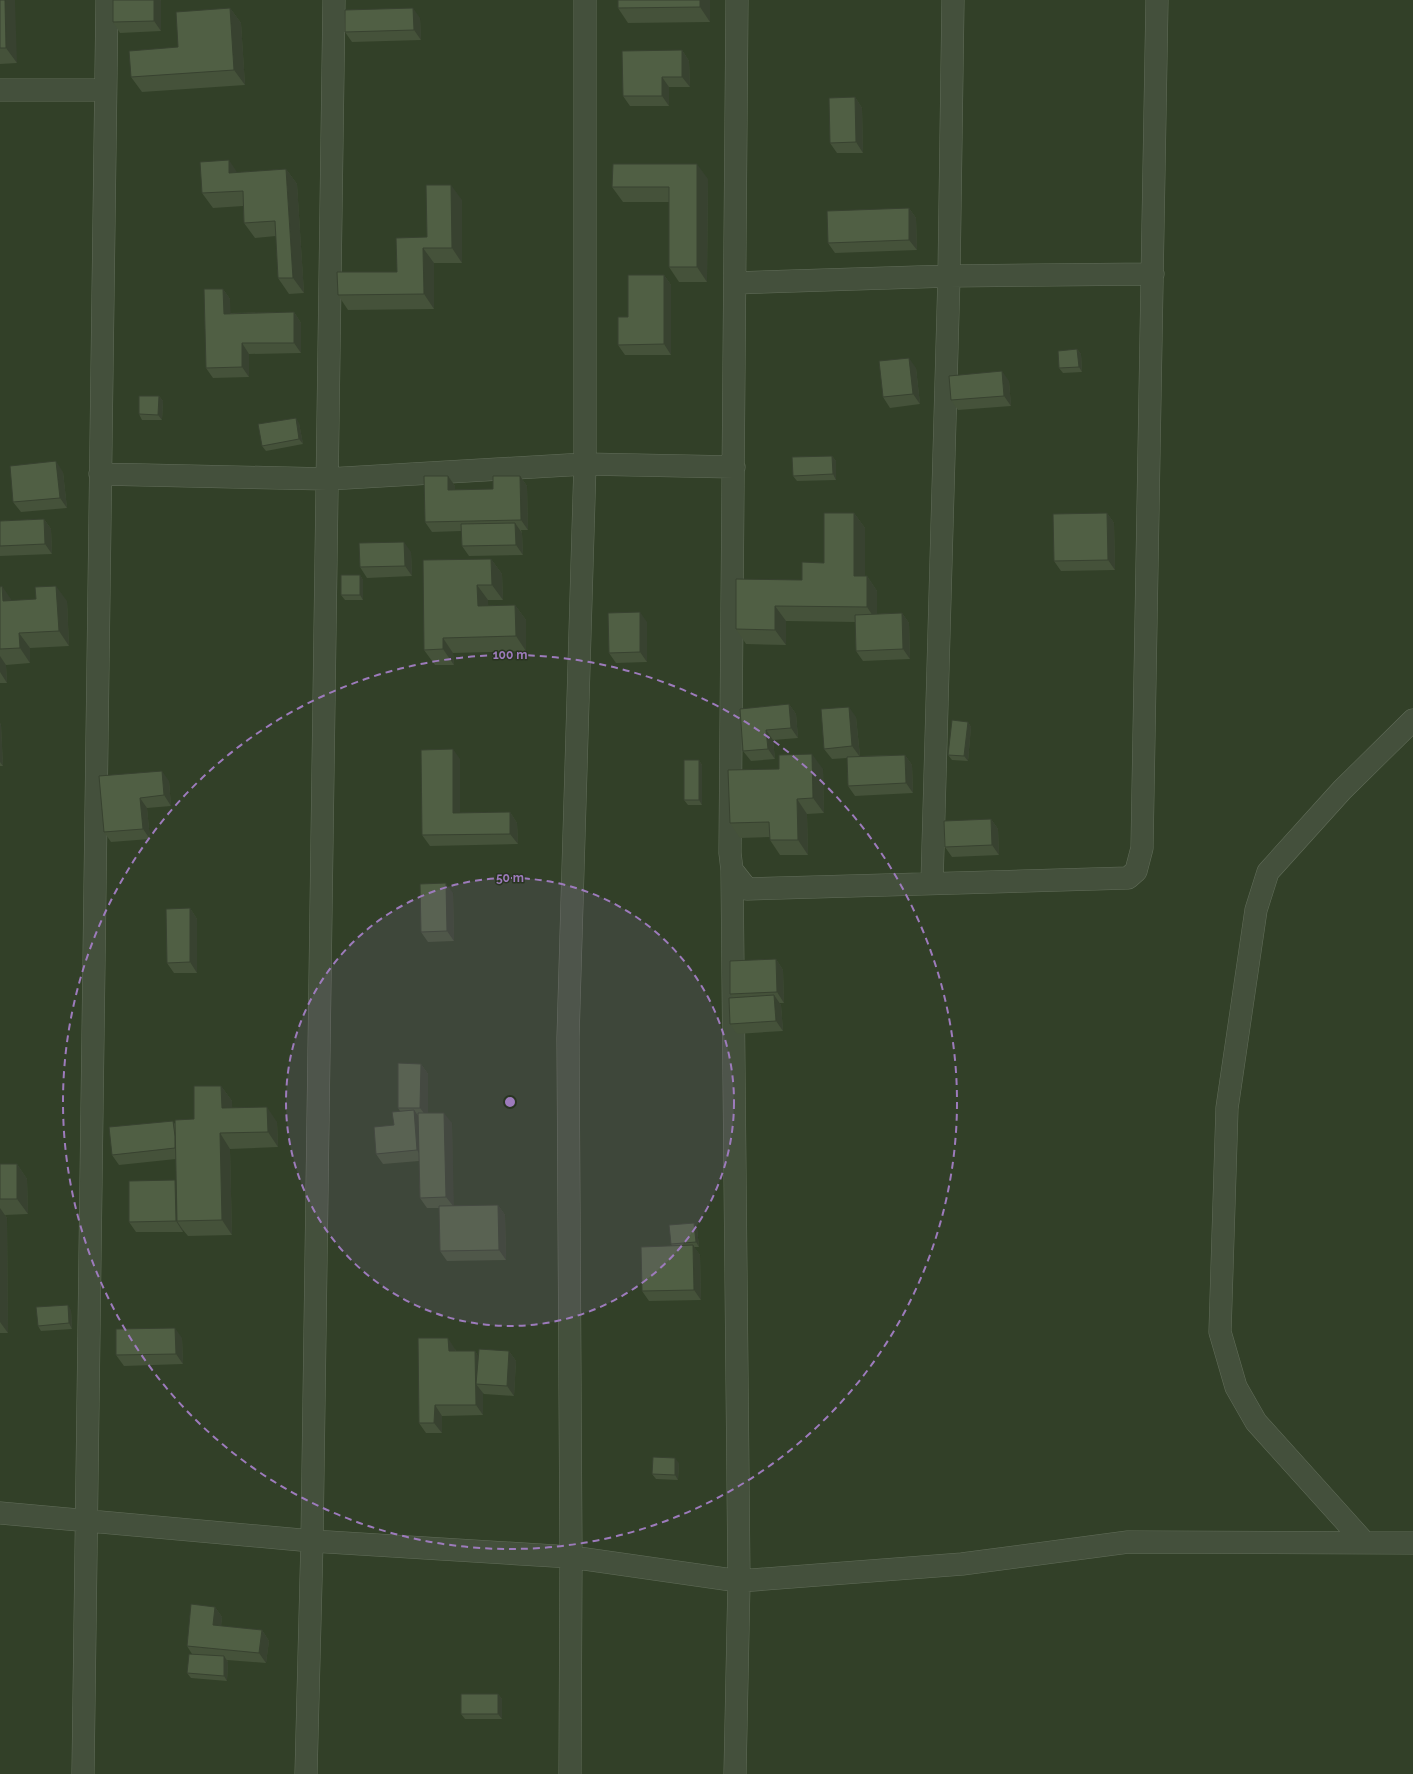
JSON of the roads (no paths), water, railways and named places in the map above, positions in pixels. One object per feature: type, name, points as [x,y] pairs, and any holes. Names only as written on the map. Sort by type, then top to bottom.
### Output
[{"type":"street","points":[[83,1774],[85,1522],[107,0]]},
{"type":"street","points":[[306,1774],[312,1541],[334,0]]},
{"type":"street","points":[[570,1774],[571,1557],[568,1038],[585,464],[585,0]]},
{"type":"street","points":[[735,1774],[739,1581],[732,870],[730,853],[738,0]]},
{"type":"street","points":[[932,883],[949,276],[953,0]]},
{"type":"street","points":[[732,870],[747,889],[1128,878],[1136,871],[1142,848],[1157,0]]},
{"type":"street","points":[[0,90],[105,90]]},
{"type":"street","points":[[735,284],[949,276],[1153,274]]},
{"type":"street","points":[[100,474],[328,479],[585,464],[734,467]]},
{"type":"street","points":[[1365,1543],[1256,1422],[1236,1387],[1220,1332],[1227,1108],[1256,910],[1268,872],[1342,790],[1413,720]]},
{"type":"street","points":[[0,1513],[85,1522],[312,1541],[571,1557],[739,1581],[962,1564],[1128,1542],[1413,1544]]}]
